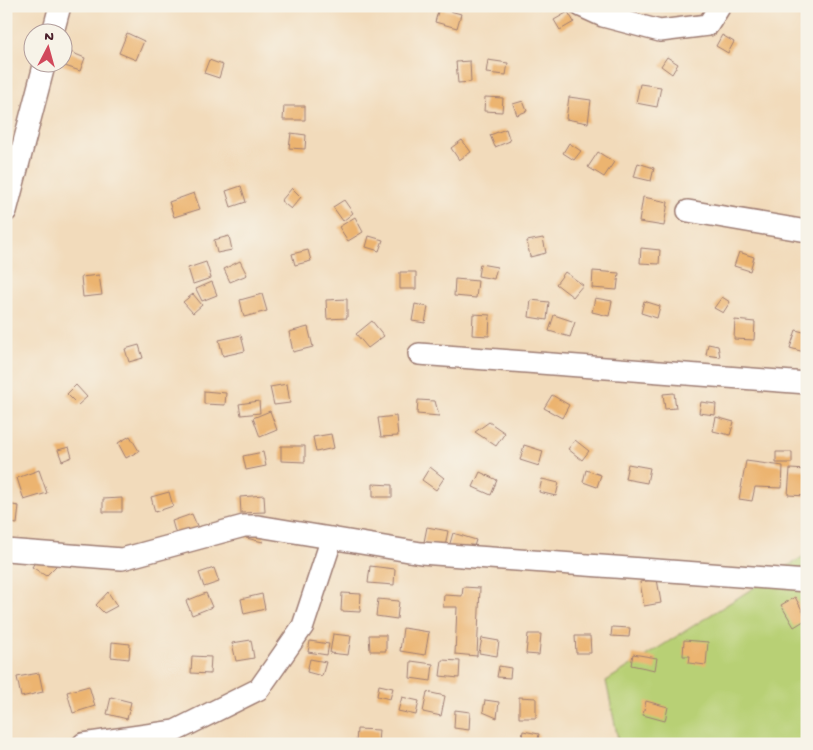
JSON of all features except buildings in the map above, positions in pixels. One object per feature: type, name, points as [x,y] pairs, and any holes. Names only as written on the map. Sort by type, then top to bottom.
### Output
[{"type":"street","points":[[56,22],[60,6]]},
{"type":"street","points":[[580,6],[603,16],[660,31],[708,25],[720,6]]},
{"type":"street","points":[[6,211],[42,72]]},
{"type":"street","points":[[688,211],[807,231]]},
{"type":"street","points":[[419,354],[807,383]]},
{"type":"street","points":[[6,550],[122,559],[244,526],[258,526],[421,553],[807,581]]},
{"type":"street","points":[[83,744],[175,731],[259,689],[303,626],[332,538]]},
{"type":"green space","points":[[807,554],[807,744],[619,744],[606,681]]}]
